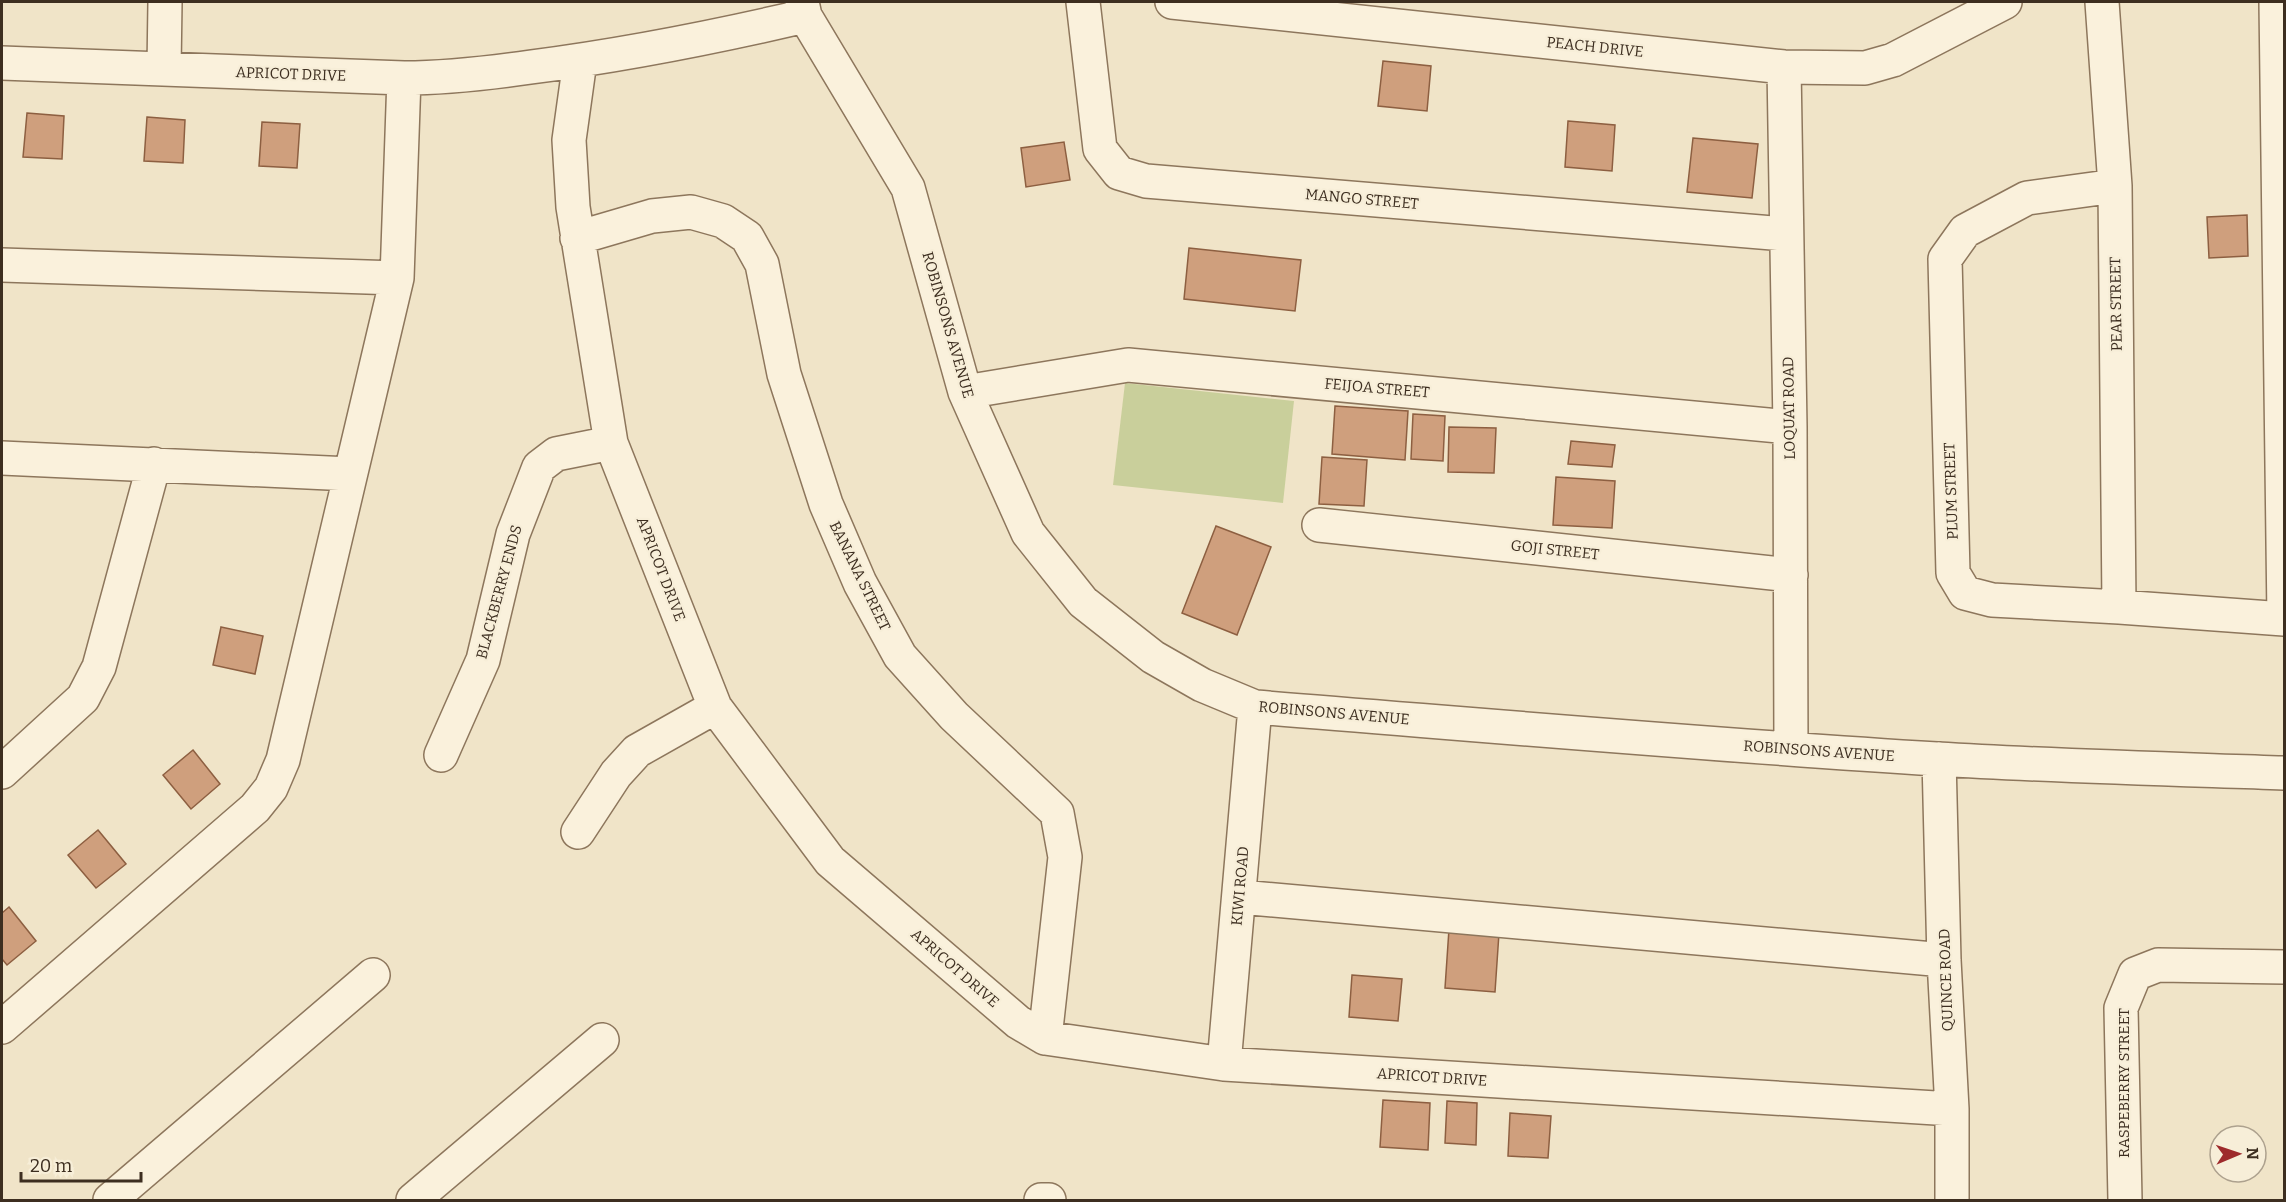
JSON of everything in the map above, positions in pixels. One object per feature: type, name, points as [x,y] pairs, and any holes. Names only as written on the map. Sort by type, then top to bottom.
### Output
[{"type":"street","points":[[164,69],[165,2]]},
{"type":"street","name":"MANGO STREET","points":[[1083,2],[1100,149],[1119,173],[1146,181],[1785,234]]},
{"type":"street","name":"PEACH DRIVE","points":[[1172,2],[1784,67],[1865,68],[1893,60],[2005,2]]},
{"type":"street","name":"PEAR STREET","points":[[2102,2],[2115,186],[2119,607]]},
{"type":"street","points":[[2276,2],[2284,619]]},
{"type":"street","name":"APRICOT DRIVE","points":[[2,63],[447,78],[580,61],[727,34],[804,9]]},
{"type":"street","name":"ROBINSONS AVENUE","points":[[804,9],[909,188],[965,392],[1028,533],[1083,602],[1153,657],[1202,685],[1255,707],[1940,759],[2087,767],[2284,773]]},
{"type":"street","name":"APRICOT DRIVE","points":[[580,61],[569,140],[573,207],[612,443],[715,707],[830,861],[1018,1022],[1045,1038],[1224,1064],[1952,1109]]},
{"type":"street","name":"LOQUAT ROAD","points":[[1784,67],[1790,427],[1791,749]]},
{"type":"street","points":[[2,1027],[255,808],[271,788],[283,760],[396,278],[404,78]]},
{"type":"street","name":"PLUM STREET","points":[[2115,186],[2027,198],[1965,231],[1945,259],[1953,573],[1965,593],[1992,600],[2284,619]]},
{"type":"street","name":"BANANA STREET","points":[[577,238],[652,216],[692,212],[723,221],[747,237],[762,264],[784,374],[823,493],[860,582],[900,656],[954,716],[1058,813],[1065,857],[1045,1038]]},
{"type":"street","points":[[2,265],[396,278]]},
{"type":"street","name":"FEIJOA STREET","points":[[965,392],[1128,365],[1790,427]]},
{"type":"street","name":"BLACKBERRY ENDS","points":[[441,755],[483,660],[513,534],[539,466],[556,454],[612,443]]},
{"type":"street","points":[[2,458],[350,474]]},
{"type":"street","points":[[2,772],[83,698],[99,667],[154,464]]},
{"type":"street","name":"GOJI STREET","points":[[1319,525],[1791,575]]},
{"type":"street","points":[[578,832],[616,774],[637,751],[715,707]]},
{"type":"street","name":"KIWI ROAD","points":[[1224,1064],[1255,707]]},
{"type":"street","name":"QUINCE ROAD","points":[[1940,759],[1944,960],[1952,1109],[1952,1200]]},
{"type":"street","points":[[1240,897],[1944,960]]},
{"type":"street","name":"RASPEBERRY STREET","points":[[2125,1200],[2121,1008],[2135,974],[2158,965],[2284,966]]},
{"type":"street","points":[[110,1200],[373,975]]},
{"type":"street","points":[[413,1200],[602,1040]]},
{"type":"street","points":[[1041,1200],[1049,1200]]},
{"type":"green space","points":[[1125,383],[1294,401],[1283,503],[1113,485]]},
{"type":"building","points":[[1383,61],[1431,66],[1427,111],[1378,106]]},
{"type":"building","points":[[27,113],[64,116],[62,159],[23,157]]},
{"type":"building","points":[[147,117],[185,120],[183,163],[144,161]]},
{"type":"building","points":[[1568,121],[1615,125],[1612,171],[1565,167]]},
{"type":"building","points":[[262,122],[300,124],[297,168],[259,166]]},
{"type":"building","points":[[1693,138],[1758,144],[1752,198],[1687,192]]},
{"type":"building","points":[[1064,142],[1070,180],[1026,187],[1021,148]]},
{"type":"building","points":[[2247,215],[2248,256],[2209,258],[2207,217]]},
{"type":"building","points":[[1189,248],[1301,260],[1295,311],[1184,299]]},
{"type":"building","points":[[1335,406],[1408,411],[1405,460],[1332,454]]},
{"type":"building","points":[[1413,414],[1445,416],[1443,461],[1411,459]]},
{"type":"building","points":[[1449,427],[1496,428],[1494,473],[1448,472]]},
{"type":"building","points":[[1571,441],[1615,445],[1612,467],[1568,464]]},
{"type":"building","points":[[1322,457],[1367,460],[1364,506],[1319,504]]},
{"type":"building","points":[[1556,477],[1615,481],[1612,528],[1553,525]]},
{"type":"building","points":[[1216,526],[1271,547],[1237,635],[1182,613]]},
{"type":"building","points":[[221,627],[263,636],[255,674],[213,665]]},
{"type":"building","points":[[193,750],[220,784],[191,809],[163,775]]},
{"type":"building","points":[[98,830],[126,864],[96,888],[68,855]]},
{"type":"building","points":[[9,907],[36,941],[7,965],[2,959],[2,913]]},
{"type":"building","points":[[1449,929],[1499,933],[1495,992],[1445,988]]},
{"type":"building","points":[[1352,975],[1402,979],[1398,1021],[1349,1017]]},
{"type":"building","points":[[1383,1100],[1430,1103],[1428,1150],[1380,1147]]},
{"type":"building","points":[[1447,1101],[1477,1103],[1476,1145],[1445,1143]]},
{"type":"building","points":[[1510,1113],[1551,1116],[1548,1158],[1508,1156]]}]
